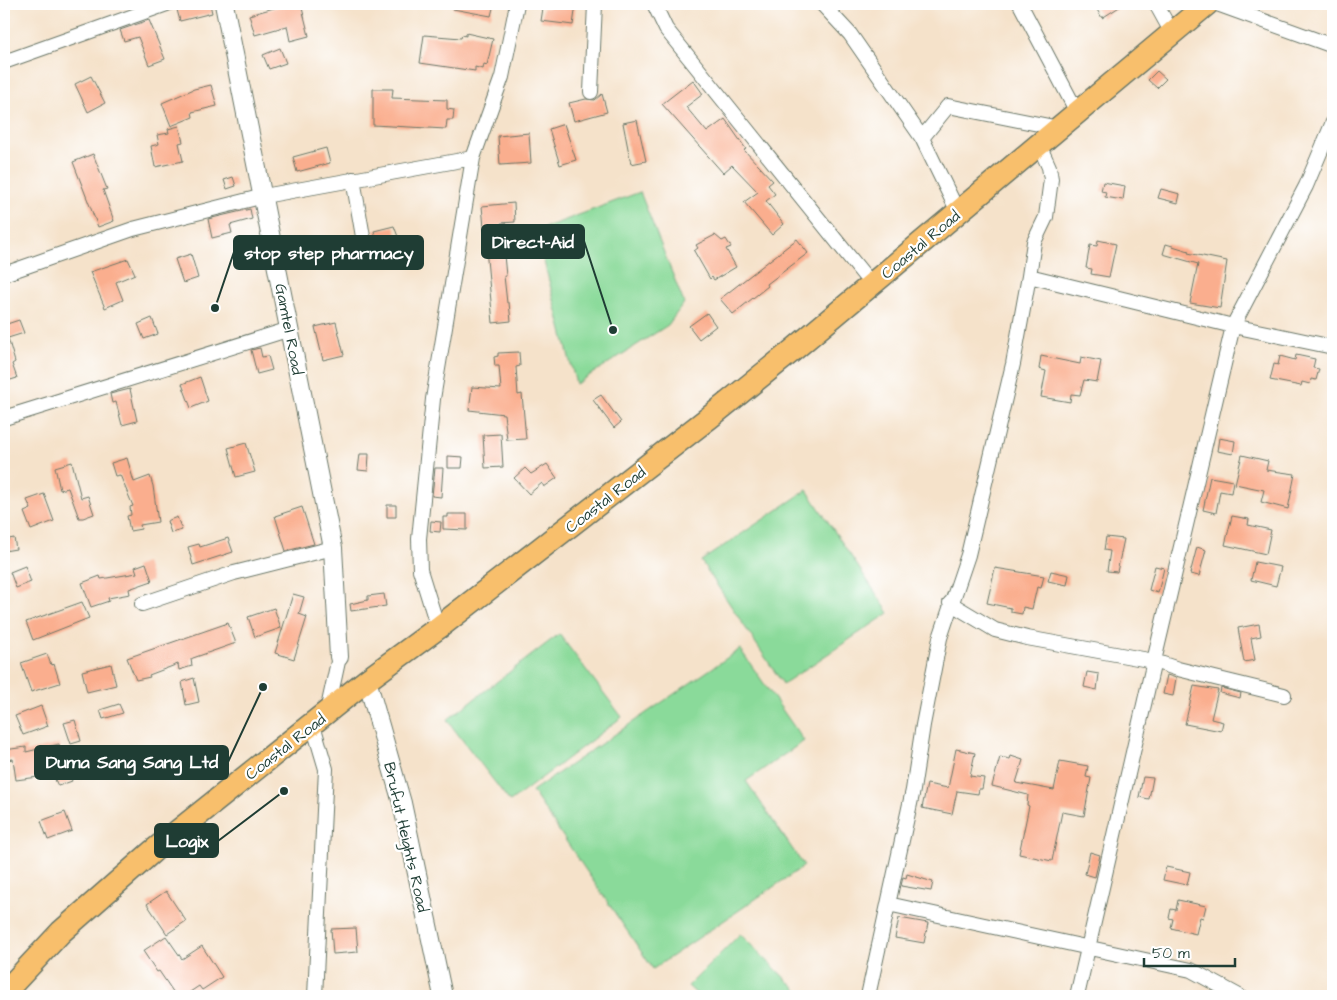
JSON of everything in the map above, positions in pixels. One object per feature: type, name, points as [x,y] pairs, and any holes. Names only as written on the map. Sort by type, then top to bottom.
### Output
[{"type":"main road","name":"Coastal Road","points":[[4,993],[61,932],[153,851],[367,680],[438,628],[710,417],[872,285],[1207,4]]},
{"type":"street","points":[[4,62],[167,4]]},
{"type":"street","name":"Gamtel Road","points":[[224,4],[333,548],[339,657]]},
{"type":"street","points":[[438,628],[420,570],[419,539],[433,399],[473,158],[502,77],[517,4]]},
{"type":"street","points":[[591,92],[595,4]]},
{"type":"street","points":[[654,4],[666,29],[872,285]]},
{"type":"street","points":[[822,4],[850,34],[922,138],[958,212]]},
{"type":"street","points":[[1020,4],[1077,112]]},
{"type":"street","points":[[1156,4],[1172,33]]},
{"type":"street","points":[[1217,4],[1333,46]]},
{"type":"street","points":[[922,138],[948,106],[1058,128]]},
{"type":"street","points":[[1077,996],[1154,660],[1234,326],[1306,186],[1333,122]]},
{"type":"street","points":[[868,996],[913,790],[935,663],[950,603],[970,545],[1013,364],[1034,242],[1046,217],[1050,167],[1039,145]]},
{"type":"street","points":[[4,274],[133,229],[264,196],[473,158]]},
{"type":"street","points":[[353,179],[366,254]]},
{"type":"street","points":[[1029,276],[1234,326],[1333,347]]},
{"type":"street","points":[[4,418],[290,329]]},
{"type":"street","points":[[142,604],[234,573],[333,548]]},
{"type":"street","points":[[950,603],[995,630],[1027,638],[1154,660],[1178,669],[1284,695]]},
{"type":"street","points":[[315,996],[326,768],[320,719],[339,657]]},
{"type":"street","name":"Brufut Heights Road","points":[[367,680],[402,803],[410,849],[443,996]]},
{"type":"street","points":[[888,904],[1088,946],[1191,970],[1240,996]]},
{"type":"green space","points":[[640,192],[684,303],[668,325],[576,384],[536,231]]},
{"type":"green space","points":[[807,490],[889,613],[783,684],[701,561]]},
{"type":"green space","points":[[559,634],[622,717],[510,802],[447,720]]},
{"type":"green space","points":[[740,649],[804,741],[746,781],[804,866],[653,969],[532,791]]},
{"type":"green space","points":[[740,934],[803,996],[699,996],[688,986]]},
{"type":"building","points":[[182,4],[210,4],[212,13],[180,21],[176,6]]},
{"type":"building","points":[[281,4],[301,4],[309,36],[290,41],[287,26],[255,35],[249,15],[281,6]]},
{"type":"building","points":[[454,4],[494,4],[491,16],[453,9]]},
{"type":"building","points":[[548,4],[576,4],[573,25],[541,21],[543,8],[548,8]]},
{"type":"building","points":[[1102,4],[1124,4],[1102,18],[1096,8]]},
{"type":"building","points":[[149,20],[165,59],[149,65],[138,37],[124,41],[120,30]]},
{"type":"building","points":[[466,33],[493,39],[487,65],[484,64],[483,69],[475,67],[475,71],[420,63],[424,35],[461,38],[462,35],[466,36]]},
{"type":"building","points":[[280,48],[286,63],[269,69],[263,55]]},
{"type":"building","points":[[1157,71],[1166,79],[1157,88],[1148,80]]},
{"type":"building","points":[[91,76],[105,103],[88,112],[75,84]]},
{"type":"building","points":[[693,80],[703,94],[686,107],[707,132],[725,119],[746,149],[744,150],[773,181],[768,185],[775,194],[766,201],[784,224],[772,235],[744,202],[758,192],[732,165],[723,173],[662,104]]},
{"type":"building","points":[[211,85],[217,106],[192,112],[193,117],[171,126],[162,103],[194,89]]},
{"type":"building","points":[[373,89],[393,89],[392,98],[447,100],[447,109],[454,110],[453,120],[447,120],[446,129],[373,125]]},
{"type":"building","points":[[602,94],[607,112],[574,121],[569,103],[586,99],[595,100]]},
{"type":"building","points":[[637,120],[646,161],[631,164],[623,123]]},
{"type":"building","points":[[564,124],[576,160],[560,165],[549,129]]},
{"type":"building","points":[[179,126],[183,142],[179,143],[183,161],[155,167],[151,146],[159,144],[157,135],[169,133],[168,129]]},
{"type":"building","points":[[529,133],[531,163],[500,165],[498,136]]},
{"type":"building","points":[[326,148],[330,163],[297,172],[293,157]]},
{"type":"building","points":[[93,154],[107,189],[103,190],[114,221],[98,227],[73,162]]},
{"type":"building","points":[[233,177],[236,186],[227,189],[224,180]]},
{"type":"building","points":[[1103,182],[1125,186],[1123,200],[1105,197],[1106,192],[1101,191]]},
{"type":"building","points":[[1161,189],[1180,194],[1178,203],[1158,198]]},
{"type":"building","points":[[514,203],[515,222],[501,223],[506,276],[504,276],[511,321],[493,323],[482,206]]},
{"type":"building","points":[[250,209],[252,219],[230,225],[232,233],[212,238],[208,219]]},
{"type":"building","points":[[394,226],[403,250],[381,256],[374,231]]},
{"type":"building","points":[[715,235],[722,241],[726,239],[731,247],[726,249],[736,267],[714,280],[712,277],[710,279],[694,251],[698,248],[696,245]]},
{"type":"building","points":[[797,239],[808,253],[767,284],[768,286],[733,314],[720,299]]},
{"type":"building","points":[[1098,240],[1116,244],[1109,277],[1091,274],[1092,269],[1086,268],[1090,245],[1097,246]]},
{"type":"building","points":[[1166,244],[1189,251],[1188,253],[1227,261],[1220,308],[1190,303],[1198,264],[1163,254]]},
{"type":"building","points":[[191,254],[198,278],[183,283],[175,259]]},
{"type":"building","points":[[128,259],[135,274],[116,282],[123,300],[105,308],[90,272]]},
{"type":"building","points":[[707,313],[716,326],[699,339],[689,326]]},
{"type":"building","points":[[152,318],[158,334],[144,339],[138,324]]},
{"type":"building","points":[[19,320],[24,333],[8,338],[15,362],[12,364],[17,378],[4,382],[4,325]]},
{"type":"building","points":[[336,322],[344,355],[323,360],[315,327]]},
{"type":"building","points":[[260,348],[262,357],[268,356],[272,370],[257,374],[251,350]]},
{"type":"building","points":[[519,352],[520,366],[516,367],[518,395],[522,394],[526,439],[507,440],[504,414],[469,410],[472,387],[501,389],[499,366],[495,366],[494,357],[498,356],[498,353]]},
{"type":"building","points":[[1296,355],[1315,359],[1313,368],[1319,369],[1316,380],[1311,379],[1310,384],[1302,382],[1301,386],[1270,380],[1274,364],[1278,365],[1280,356],[1295,360]]},
{"type":"building","points":[[1041,356],[1080,364],[1081,357],[1101,361],[1097,382],[1084,380],[1080,395],[1071,394],[1070,402],[1041,397],[1046,371],[1039,369]]},
{"type":"building","points":[[200,377],[208,401],[191,408],[182,384]]},
{"type":"building","points":[[130,389],[137,421],[122,425],[116,402],[112,403],[110,394]]},
{"type":"building","points":[[601,395],[621,422],[614,428],[593,400]]},
{"type":"building","points":[[501,434],[503,467],[485,468],[483,435]]},
{"type":"building","points":[[1219,438],[1235,441],[1233,454],[1217,451]]},
{"type":"building","points":[[246,443],[255,472],[236,477],[228,448]]},
{"type":"building","points":[[360,454],[369,454],[368,471],[358,470]]},
{"type":"building","points":[[1242,455],[1268,461],[1266,470],[1295,474],[1288,509],[1261,502],[1264,490],[1235,484]]},
{"type":"building","points":[[448,456],[463,457],[462,468],[448,468]]},
{"type":"building","points":[[127,458],[134,482],[150,476],[158,522],[140,525],[141,529],[130,531],[127,516],[131,515],[130,507],[133,506],[120,475],[115,476],[111,463]]},
{"type":"building","points":[[72,462],[81,498],[88,496],[94,514],[83,518],[79,518],[68,488],[60,490],[55,467]]},
{"type":"building","points":[[547,464],[557,478],[544,487],[542,483],[529,494],[514,478],[525,468],[531,474]]},
{"type":"building","points":[[435,468],[443,468],[441,497],[432,496]]},
{"type":"building","points":[[1210,477],[1233,481],[1231,493],[1220,491],[1216,513],[1203,510]]},
{"type":"building","points":[[44,494],[54,521],[31,530],[24,512],[31,509],[27,500]]},
{"type":"building","points":[[387,505],[396,505],[396,517],[387,517]]},
{"type":"building","points":[[302,507],[314,544],[286,551],[275,516]]},
{"type":"building","points":[[448,514],[467,514],[467,530],[443,529],[443,517],[448,517]]},
{"type":"building","points":[[1232,516],[1249,519],[1248,525],[1271,530],[1266,554],[1225,545]]},
{"type":"building","points":[[177,517],[182,530],[171,533],[167,521]]},
{"type":"building","points":[[431,521],[441,522],[440,532],[430,531]]},
{"type":"building","points":[[1106,537],[1124,539],[1117,572],[1107,571],[1110,551],[1104,550]]},
{"type":"building","points":[[14,538],[16,549],[4,551],[4,540]]},
{"type":"building","points":[[228,538],[233,552],[193,565],[188,547],[199,544],[200,547]]},
{"type":"building","points":[[1197,547],[1206,550],[1199,576],[1190,574]]},
{"type":"building","points":[[1255,562],[1281,567],[1276,586],[1251,580]]},
{"type":"building","points":[[146,563],[152,581],[129,589],[130,594],[108,598],[109,601],[91,607],[82,583],[100,576],[101,579],[137,573],[135,567]]},
{"type":"building","points":[[25,566],[31,582],[16,588],[10,572]]},
{"type":"building","points":[[1155,566],[1164,568],[1158,593],[1149,590]]},
{"type":"building","points":[[995,568],[1044,576],[1041,588],[1037,587],[1032,609],[1023,607],[1022,614],[1011,612],[1011,608],[987,603]]},
{"type":"building","points":[[1051,571],[1069,575],[1067,585],[1048,581]]},
{"type":"building","points":[[293,594],[304,597],[299,614],[307,617],[294,659],[275,653]]},
{"type":"building","points":[[384,594],[386,606],[351,611],[350,604],[368,600],[368,596]]},
{"type":"building","points":[[82,602],[89,618],[33,640],[26,622]]},
{"type":"building","points":[[274,608],[281,628],[255,637],[248,617]]},
{"type":"building","points":[[228,623],[236,643],[191,659],[192,666],[179,670],[178,664],[149,675],[150,677],[136,680],[127,658]]},
{"type":"building","points":[[1259,624],[1261,636],[1251,638],[1255,660],[1244,662],[1238,628]]},
{"type":"building","points":[[47,654],[51,665],[54,664],[60,683],[31,692],[21,663]]},
{"type":"building","points":[[111,664],[116,685],[87,692],[82,671]]},
{"type":"building","points":[[1087,672],[1099,674],[1097,690],[1084,687]]},
{"type":"building","points":[[1167,675],[1176,678],[1173,696],[1163,694]]},
{"type":"building","points":[[194,678],[199,702],[186,705],[182,682]]},
{"type":"building","points":[[1194,686],[1218,690],[1211,719],[1223,722],[1221,731],[1185,724]]},
{"type":"building","points":[[1221,688],[1241,693],[1240,698],[1220,693]]},
{"type":"building","points":[[119,704],[123,713],[103,719],[100,710]]},
{"type":"building","points":[[41,706],[48,726],[23,735],[15,716]]},
{"type":"building","points":[[75,720],[81,741],[71,744],[64,723]]},
{"type":"building","points":[[59,744],[66,771],[68,770],[72,781],[58,786],[53,775],[16,780],[13,759],[6,760],[4,750],[26,747],[26,752]]},
{"type":"building","points":[[956,749],[975,753],[970,776],[984,778],[982,789],[979,789],[978,794],[957,791],[952,814],[922,808],[927,784],[948,788]]},
{"type":"building","points":[[1011,756],[1023,760],[1016,783],[1054,790],[1060,761],[1088,766],[1086,777],[1091,778],[1084,816],[1062,812],[1052,861],[1019,854],[1029,806],[1027,805],[1028,795],[992,786],[1000,757],[1010,759]]},
{"type":"building","points":[[1143,777],[1153,778],[1149,799],[1139,797]]},
{"type":"building","points":[[65,812],[72,831],[48,840],[41,821]]},
{"type":"building","points":[[1090,852],[1100,855],[1095,877],[1085,874]]},
{"type":"building","points":[[1166,867],[1190,872],[1187,885],[1163,880]]},
{"type":"building","points":[[907,874],[933,882],[931,891],[901,886],[903,877],[906,878]]},
{"type":"building","points":[[166,891],[186,921],[167,934],[147,904]]},
{"type":"building","points":[[1178,900],[1206,906],[1203,918],[1200,917],[1196,934],[1171,928],[1173,919],[1169,918],[1171,909],[1176,910]]},
{"type":"building","points":[[899,918],[928,923],[924,943],[895,938]]},
{"type":"building","points":[[356,928],[358,952],[333,954],[331,929]]},
{"type":"building","points":[[166,936],[182,959],[202,946],[222,977],[202,990],[199,986],[184,996],[176,996],[143,951]]},
{"type":"place","name":"stop step pharmacy","points":[[215,308]]},
{"type":"place","name":"Direct-Aid","points":[[613,330]]},
{"type":"place","name":"Duma Sang Sang Ltd","points":[[263,687]]},
{"type":"place","name":"Logix","points":[[284,791]]}]
